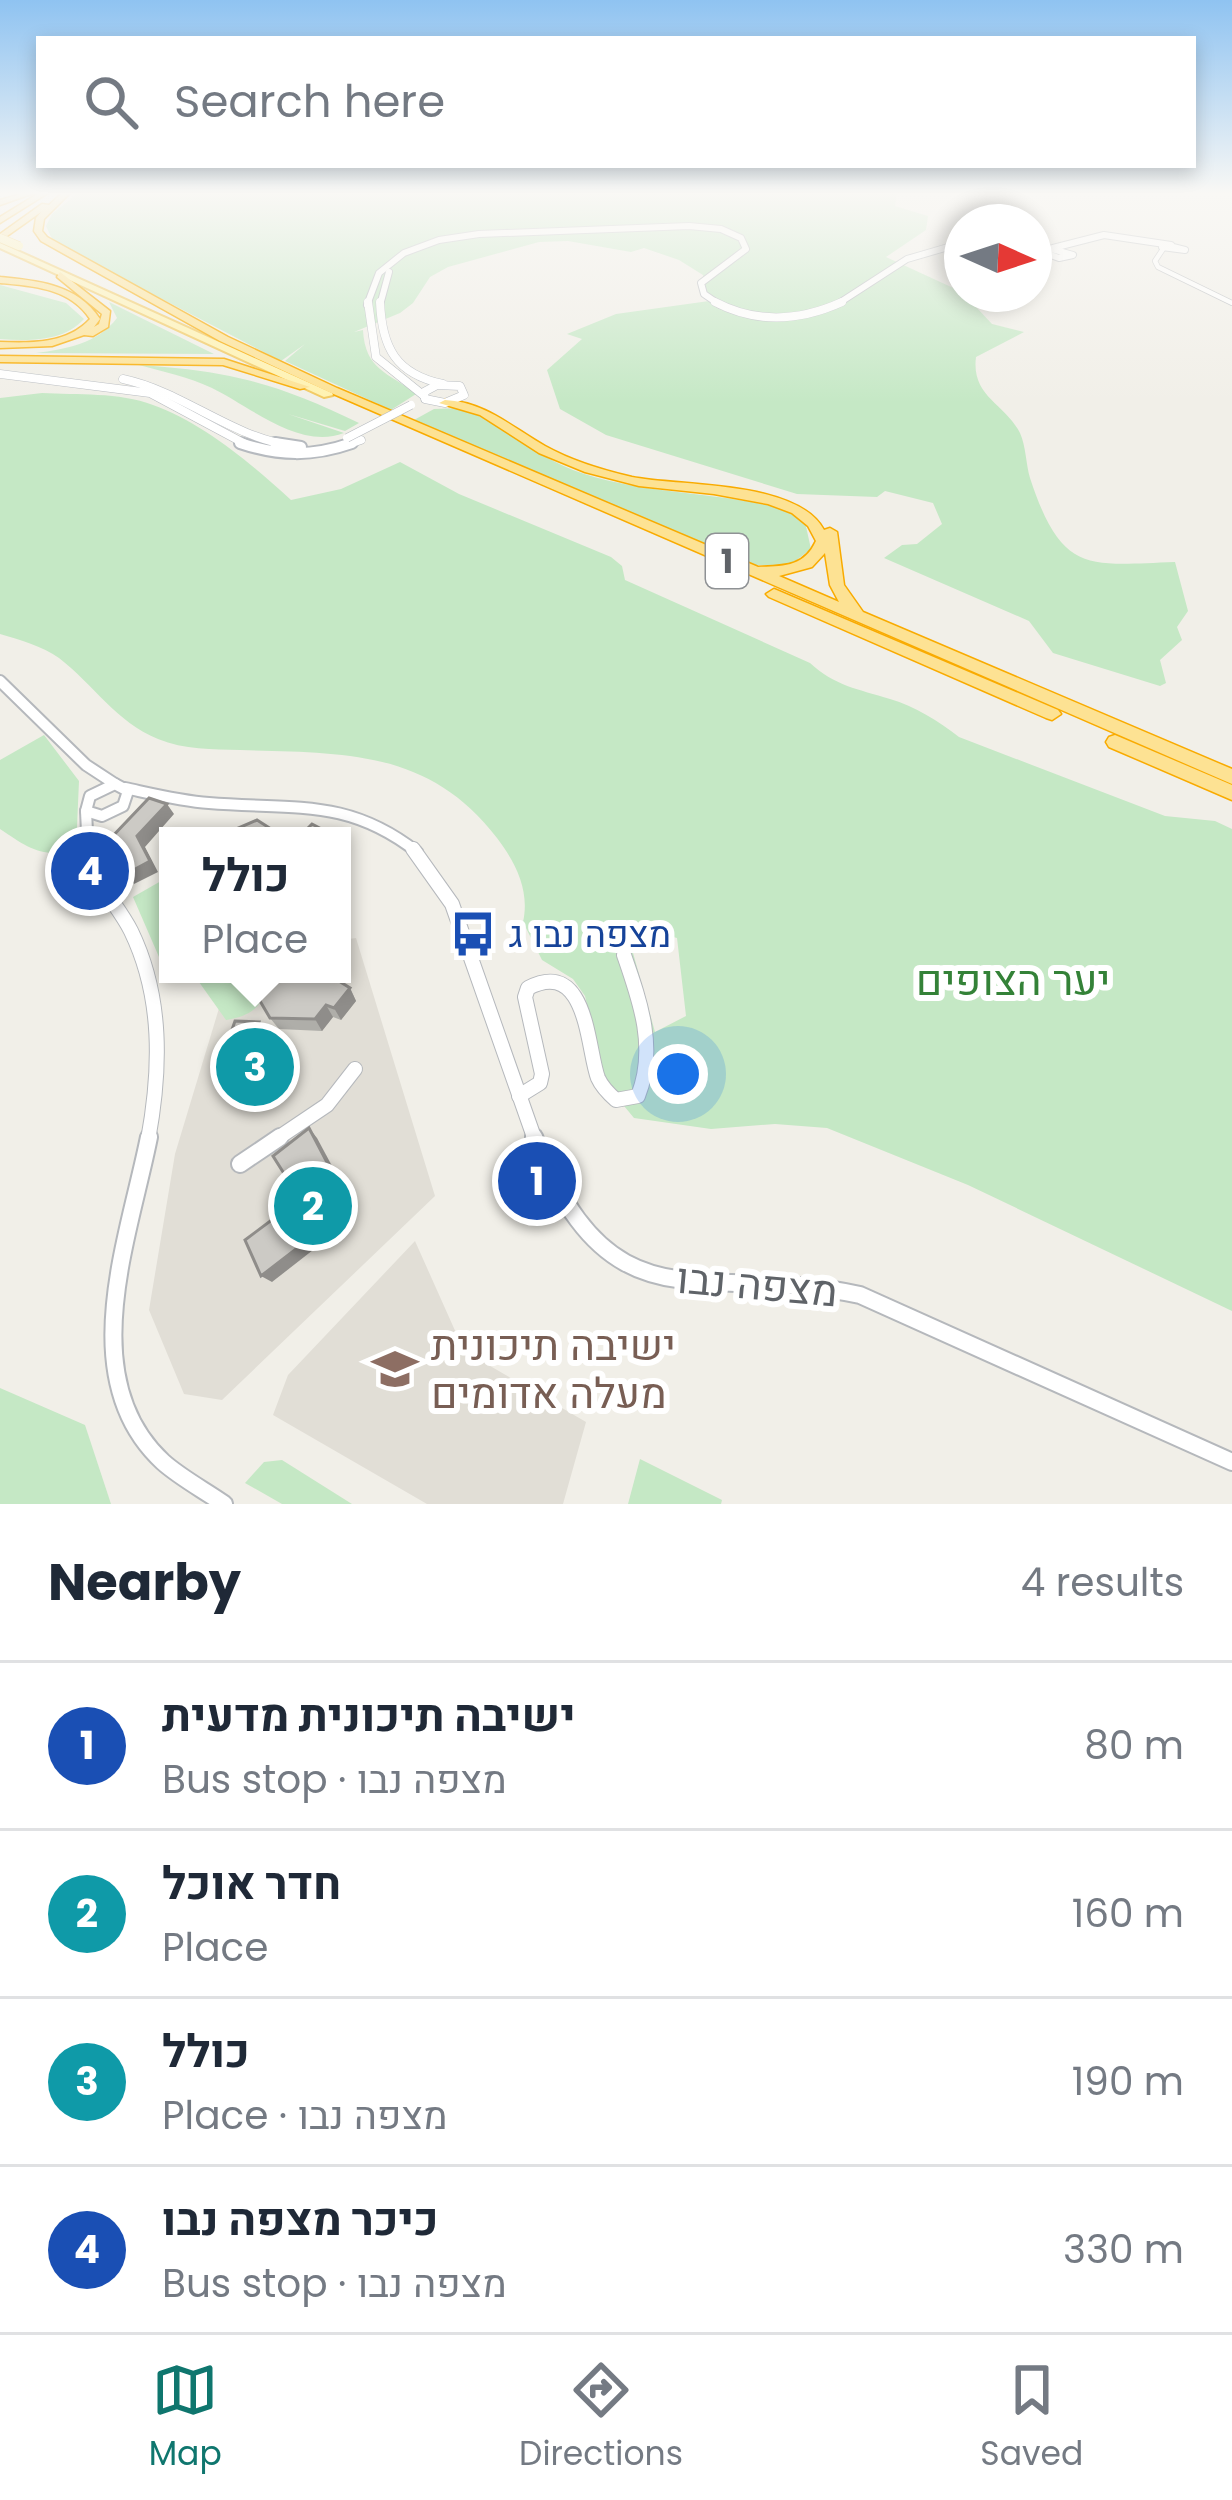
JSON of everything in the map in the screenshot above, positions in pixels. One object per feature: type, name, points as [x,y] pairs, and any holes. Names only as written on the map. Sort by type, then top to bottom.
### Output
[{"type":"highway","name":"1","points":[[88,263],[224,339],[680,542],[1232,777]]},
{"type":"highway","points":[[0,348],[64,343],[104,325],[108,316],[104,308],[60,275]]},
{"type":"highway","points":[[0,280],[64,292],[84,304],[95,319],[90,327],[61,340],[0,348]]},
{"type":"highway","name":"1","points":[[0,367],[224,362],[328,395],[1232,793]]},
{"type":"highway","points":[[464,392],[506,427]]},
{"type":"highway","points":[[441,403],[473,406],[573,464],[627,479],[799,510],[819,528],[821,548],[805,566],[783,572],[746,567],[680,542]]},
{"type":"highway","points":[[697,490],[776,497],[812,510],[831,533],[835,582],[844,601],[902,635]]},
{"type":"main road","points":[[41,263],[328,395]]},
{"type":"main road","points":[[55,263],[224,339]]},
{"type":"street","points":[[391,263],[376,276],[369,297],[374,355],[388,371],[441,403]]},
{"type":"street","points":[[0,367],[141,381],[171,389],[274,445],[315,447],[416,407],[461,398],[464,392],[407,373],[386,353],[380,296],[386,276],[402,263]]},
{"type":"street","points":[[725,263],[701,283],[704,294],[729,309],[776,319],[836,309],[899,263]]},
{"type":"street","points":[[1155,263],[1232,302]]},
{"type":"street","points":[[0,367],[151,393],[236,442],[274,454],[326,452],[361,440],[416,407],[423,396],[443,384]]},
{"type":"street","name":"מצפה נבו","points":[[0,682],[83,762],[120,786],[163,796],[347,814],[382,825],[412,845],[449,898],[561,1199],[580,1225],[623,1262],[645,1273],[706,1286],[798,1284],[858,1295],[924,1319],[1232,1462]]},
{"type":"street","points":[[83,762],[90,784],[86,806],[92,868],[140,950],[158,1038],[156,1104],[115,1310],[117,1387],[141,1443],[191,1487],[224,1504]]},
{"type":"street","points":[[86,806],[95,791],[120,786],[128,796],[89,847]]},
{"type":"street","name":"מצפה נבו","points":[[86,806],[102,816],[163,796]]},
{"type":"street","points":[[519,1096],[540,1083],[544,1069],[525,1012],[525,996],[534,984],[548,981],[567,990],[584,1008],[600,1087],[616,1100],[638,1096],[644,1074],[645,1020],[624,955]]},
{"type":"street","points":[[240,1164],[327,1105],[355,1069]]},
{"type":"shaded area","points":[[356,938],[435,1196],[222,1400],[184,1394],[149,1310],[175,1154],[223,995],[246,983],[351,983],[351,939]]},
{"type":"shaded area","name":"ישיבה תיכונית מעלה אדומים","points":[[415,1241],[457,1335],[485,1363],[586,1422],[563,1504],[427,1504],[273,1415],[288,1375]]},
{"type":"green space","points":[[93,263],[462,263],[430,277],[400,313],[354,332],[363,330],[373,362],[416,394],[391,410],[285,361],[305,344],[281,361]]},
{"type":"green space","points":[[684,263],[899,263],[944,284],[944,312],[981,312],[992,324],[1024,332],[976,357],[979,382],[1020,433],[1042,510],[1067,548],[1099,562],[1175,562],[1188,611],[1177,627],[1182,640],[1160,660],[1166,683],[1160,686],[1053,653],[1029,621],[884,558],[902,545],[917,544],[942,524],[933,503],[885,491],[877,497],[797,494],[606,435],[560,409],[547,370],[582,339],[567,334],[616,314],[709,301],[703,275]]},
{"type":"green space","points":[[0,285],[66,303],[84,319],[56,336],[0,339]]},
{"type":"green space","points":[[109,302],[214,354],[36,353],[70,347],[100,334],[117,318]]},
{"type":"green space","points":[[139,365],[252,381],[359,423],[345,431],[288,414],[344,433],[310,436],[276,424],[203,384]]},
{"type":"green space","name":"יער הצופים","points":[[42,393],[98,395],[153,405],[208,433],[291,500],[341,489],[400,462],[459,494],[611,557],[622,566],[625,580],[810,663],[838,682],[908,706],[959,737],[1165,816],[1215,821],[1232,829],[1232,1311],[968,1185],[827,1128],[775,1124],[711,1129],[634,1118],[605,1083],[585,996],[573,979],[542,960],[523,922],[523,888],[510,857],[471,809],[443,787],[413,772],[349,756],[168,743],[117,713],[59,658],[0,634],[0,398]],"holes":[[[643,929],[677,938],[686,1016],[655,1032],[630,942]]]},
{"type":"green space","points":[[459,408],[558,463],[598,478],[784,509],[805,522],[811,549],[790,565],[751,565],[414,420],[434,409]]},
{"type":"green space","points":[[44,735],[79,781],[76,850],[44,852],[0,829],[0,760]]},
{"type":"green space","points":[[159,882],[159,957],[133,897]]},
{"type":"green space","points":[[200,983],[261,983],[265,988],[252,1011],[226,1020]]},
{"type":"green space","points":[[0,1388],[85,1425],[111,1504],[0,1504]]},
{"type":"green space","points":[[640,1459],[722,1500],[721,1504],[628,1504]]},
{"type":"green space","points":[[282,1460],[352,1504],[282,1504],[245,1483],[264,1462]]},
{"type":"building","points":[[149,798],[167,804],[137,836],[150,861],[126,874],[109,840]]},
{"type":"building","points":[[257,820],[268,827],[241,827]]},
{"type":"building","points":[[265,983],[342,983],[350,988],[334,1008],[326,1005],[315,1019],[270,1018],[260,1001]]},
{"type":"building","points":[[235,1021],[259,1022],[254,1038],[271,1070],[246,1087],[226,1047]]},
{"type":"building","points":[[309,1128],[331,1170],[313,1236],[261,1276],[245,1240],[281,1213],[290,1183],[273,1156]]},
{"type":"place","name":"כיכר מצפה נבו","points":[[90,871]]},
{"type":"place","name":"מצפה נבו ג","points":[[473,934]]},
{"type":"place","name":"כולל","points":[[255,1067]]},
{"type":"place","name":"ישיבה תיכונית מדעית","points":[[537,1181]]},
{"type":"place","name":"חדר אוכל","points":[[313,1206]]},
{"type":"place","name":"ישיבה תיכונית מעלה אדומים","points":[[395,1369]]}]
